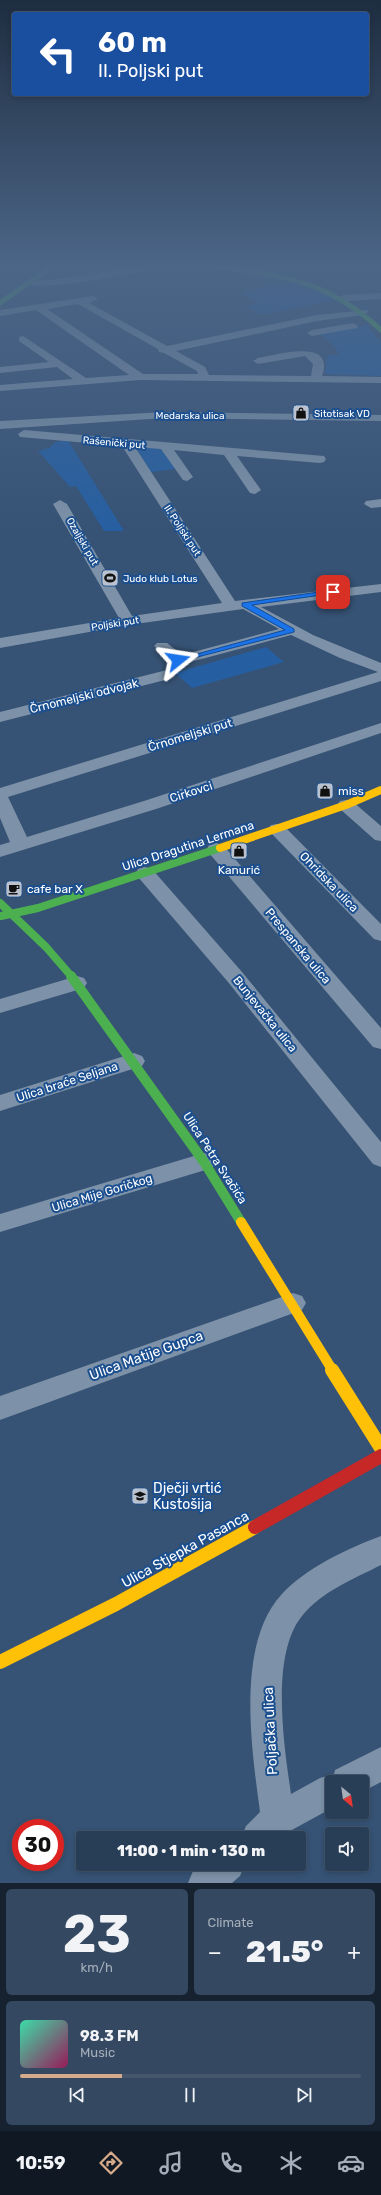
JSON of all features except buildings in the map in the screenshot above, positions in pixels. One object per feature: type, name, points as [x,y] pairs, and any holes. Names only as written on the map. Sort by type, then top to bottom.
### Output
[{"type":"street","points":[[46,355],[83,381]]},
{"type":"street","points":[[108,355],[140,377]]},
{"type":"street","points":[[173,355],[201,369],[205,377]]},
{"type":"street","points":[[258,360],[294,355]]},
{"type":"street","points":[[309,355],[319,362],[320,365],[315,379]]},
{"type":"street","points":[[0,370],[59,364]]},
{"type":"street","points":[[0,388],[140,377],[381,380]]},
{"type":"street","name":"Medarska ulica","points":[[0,425],[165,415],[381,418]]},
{"type":"street","name":"Rašenički put","points":[[0,432],[320,459]]},
{"type":"street","name":"II. Poljski put","points":[[126,443],[238,605],[380,670]]},
{"type":"street","points":[[165,446],[187,477]]},
{"type":"street","points":[[228,452],[255,490]]},
{"type":"street","name":"Ozaljski put","points":[[60,504],[128,621]]},
{"type":"street","points":[[238,605],[345,591],[381,588]]},
{"type":"street","name":"Poljski put","points":[[0,643],[128,621],[238,605]]},
{"type":"street","points":[[162,646],[178,660],[291,630]]},
{"type":"street","name":"Črnomeljski put","points":[[0,794],[380,670]]},
{"type":"street","name":"Črnomeljski odvojak","points":[[0,717],[167,675]]},
{"type":"street","name":"Cirkovci","points":[[0,851],[150,805],[381,728]]},
{"type":"street","name":"Ulica Dragutina Lermana","points":[[0,917],[38,908],[277,829],[346,805],[381,790]]},
{"type":"street","points":[[0,798],[21,845]]},
{"type":"street","points":[[346,805],[381,836]]},
{"type":"street","name":"Ohridska ulica","points":[[277,829],[381,935]]},
{"type":"street","name":"Prespanska ulica","points":[[216,849],[381,1042]]},
{"type":"street","name":"Bunjevačka ulica","points":[[145,873],[235,977],[381,1158]]},
{"type":"street","name":"Ulica Petra Svačića","points":[[0,903],[46,947],[77,984],[134,1061],[204,1162],[293,1303],[381,1448]]},
{"type":"street","points":[[0,1006],[77,984]]},
{"type":"street","name":"Ulica braće Seljana","points":[[0,1103],[134,1061]]},
{"type":"street","name":"Ulica Mije Goričkog","points":[[0,1223],[204,1162]]},
{"type":"street","name":"Ulica Matije Gupca","points":[[0,1408],[293,1303]]},
{"type":"street","name":"Ulica Stjepka Pasanca","points":[[0,1662],[116,1604],[381,1456]]},
{"type":"street","name":"Poljačka ulica","points":[[268,1828],[271,1767],[266,1692],[274,1636],[282,1617],[312,1586],[381,1550]]},
{"type":"street","points":[[360,1775],[381,1764]]},
{"type":"street","points":[[268,1828],[325,1794]]},
{"type":"street","points":[[205,1883],[220,1871]]},
{"type":"shaded area","points":[[381,355],[381,376],[325,374],[327,356]]},
{"type":"shaded area","points":[[68,440],[124,531],[104,531],[76,486],[70,487],[38,451],[49,448],[56,442]]},
{"type":"shaded area","points":[[136,448],[160,448],[177,469],[151,472]]},
{"type":"shaded area","points":[[266,647],[284,662],[192,688],[175,673]]},
{"type":"traffic: fast","points":[[1,916],[38,908],[220,848]]},
{"type":"traffic: fast","points":[[0,903],[46,947],[77,983],[204,1162],[241,1222]]},
{"type":"traffic: slow","points":[[220,848],[346,805],[381,790]]},
{"type":"traffic: slow","points":[[241,1222],[381,1448]]},
{"type":"traffic: slow","points":[[0,1662],[116,1604],[255,1527]]},
{"type":"traffic: jam","points":[[255,1527],[381,1456]]},
{"type":"place","name":"Sitotisak VD","points":[[301,413]]},
{"type":"place","name":"Judo klub Lotus","points":[[110,578]]},
{"type":"place","name":"miss","points":[[325,791]]},
{"type":"place","name":"Kanurić","points":[[239,851]]},
{"type":"place","name":"cafe bar X","points":[[14,889]]},
{"type":"place","name":"Dječji vrtić Kustošija","points":[[140,1496]]},
{"type":"route","points":[[178,660],[291,630],[245,604],[333,592]]}]
